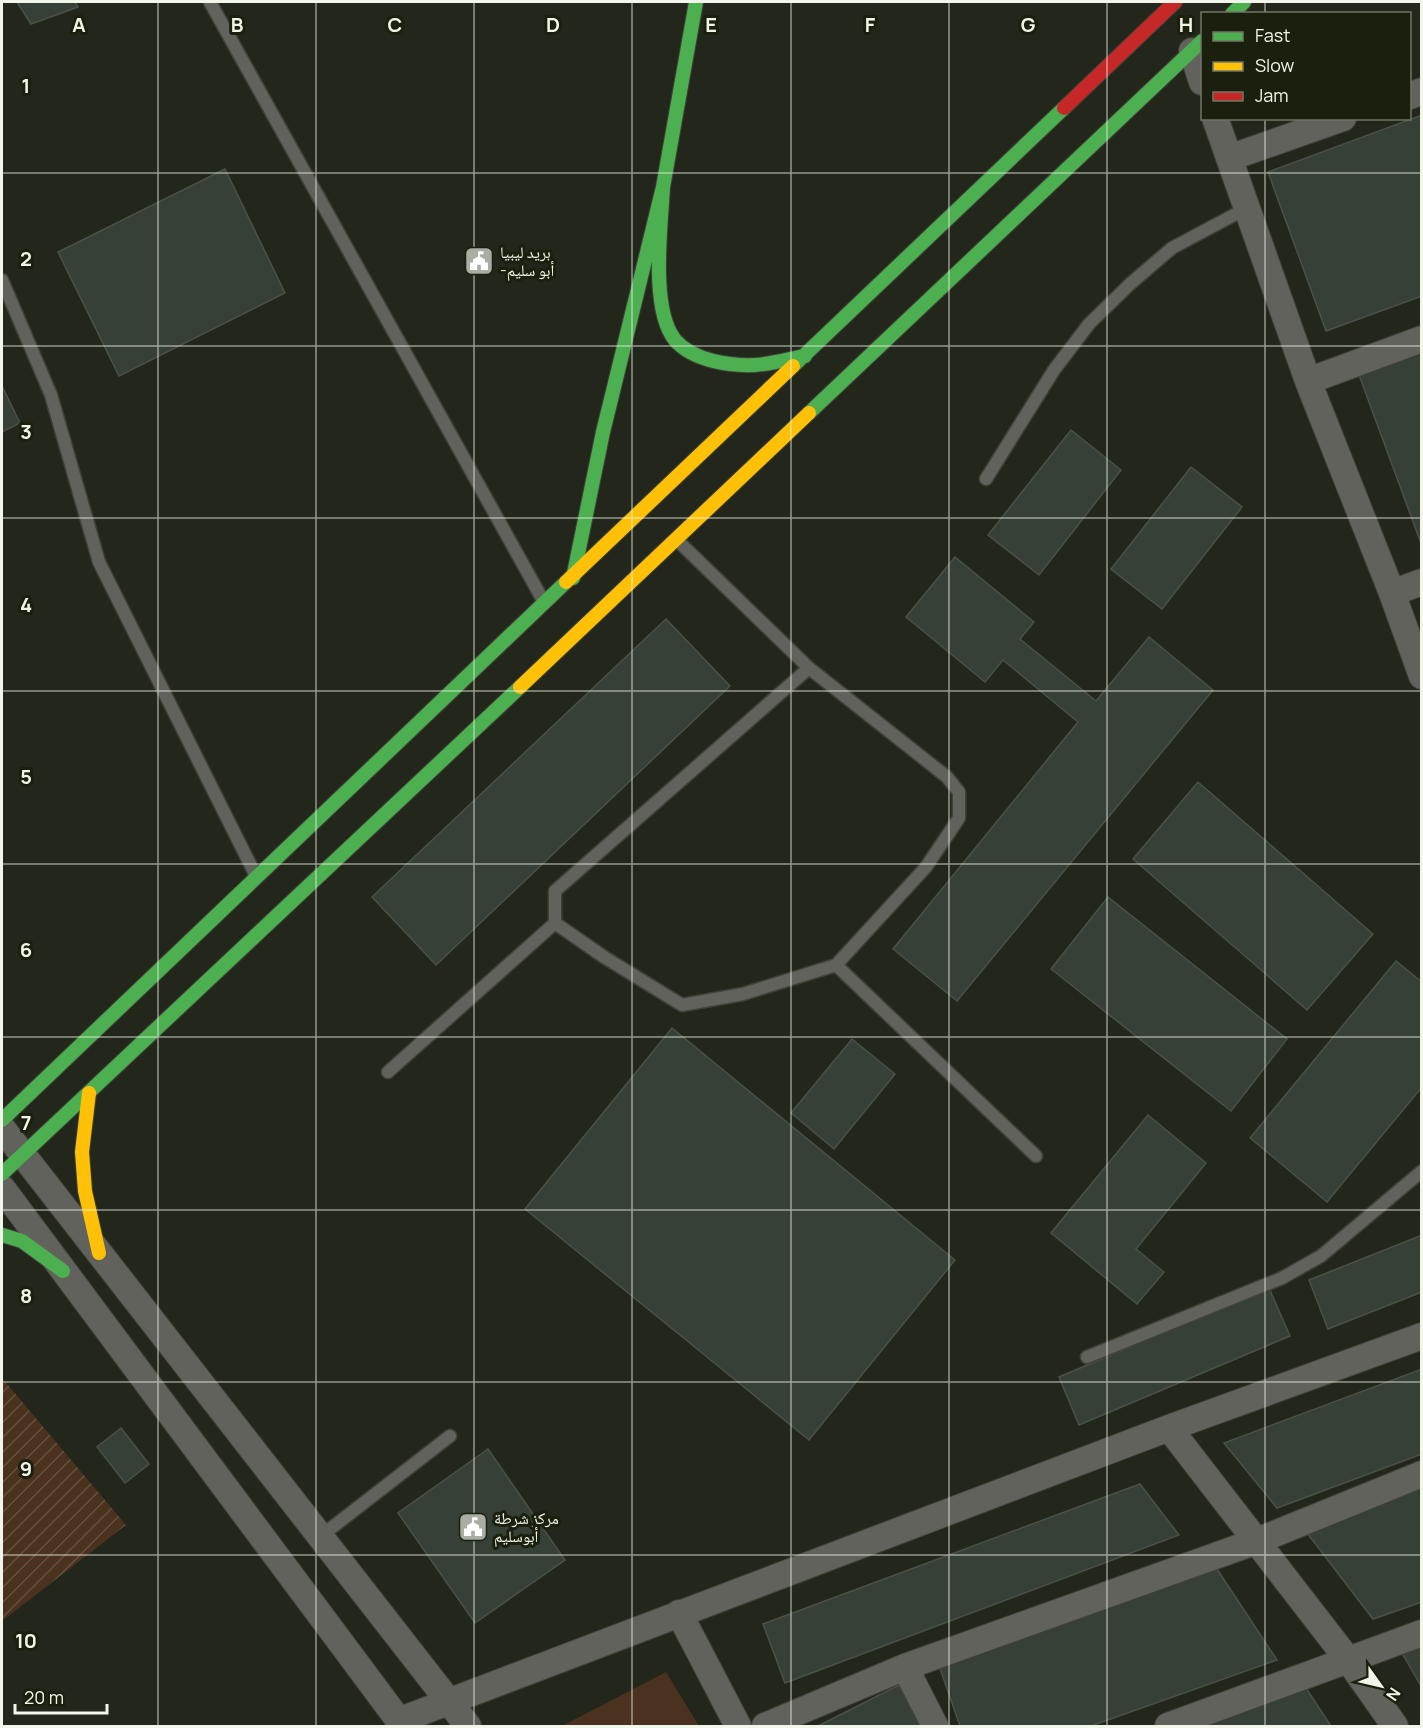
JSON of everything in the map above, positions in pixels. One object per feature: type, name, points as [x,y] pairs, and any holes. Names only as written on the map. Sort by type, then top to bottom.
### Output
[{"type":"main road","points":[[573,578],[603,432],[663,187],[696,2]]},
{"type":"main road","points":[[2,1120],[1175,2]]},
{"type":"main road","points":[[2,1174],[677,540],[1197,46]]},
{"type":"main road","points":[[663,187],[659,295],[671,334],[690,352],[718,363],[748,366],[805,356]]},
{"type":"main road","points":[[89,1093],[82,1152],[85,1191],[99,1253]]},
{"type":"main road","points":[[2,1235],[22,1241],[63,1271]]},
{"type":"street","points":[[1197,46],[1201,70]]},
{"type":"street","points":[[1216,120],[1308,381],[1392,593],[1422,676]]},
{"type":"street","points":[[1229,158],[1338,120]]},
{"type":"street","points":[[1308,381],[1422,339]]},
{"type":"street","points":[[1392,593],[1422,582]]},
{"type":"street","points":[[2,1128],[468,1726]]},
{"type":"street","points":[[2,1188],[400,1724],[449,1700],[1169,1428],[1422,1336]]},
{"type":"street","points":[[1169,1428],[1349,1661],[1395,1726]]},
{"type":"street","points":[[765,1726],[905,1667],[1257,1541],[1422,1474]]},
{"type":"street","points":[[679,1613],[738,1726]]},
{"type":"street","points":[[1168,1726],[1422,1633]]},
{"type":"street","points":[[905,1667],[935,1726]]},
{"type":"lane","points":[[210,2],[544,603]]},
{"type":"lane","points":[[986,479],[1054,370],[1089,324],[1130,284],[1172,248],[1247,208]]},
{"type":"lane","points":[[2,280],[51,395],[99,562],[256,877]]},
{"type":"lane","points":[[555,923],[604,957],[682,1005],[743,994],[836,965],[926,867],[959,819],[958,792],[947,777],[809,668],[677,540]]},
{"type":"lane","points":[[387,1072],[555,923],[555,891],[809,668]]},
{"type":"lane","points":[[836,965],[1036,1156]]},
{"type":"lane","points":[[1087,1357],[1282,1278],[1321,1256],[1422,1171]]},
{"type":"lane","points":[[321,1536],[450,1436]]},
{"type":"shaded area","points":[[2,1378],[126,1525],[2,1621]]},
{"type":"shaded area","points":[[666,1672],[699,1726],[562,1726]]},
{"type":"building","points":[[17,2],[75,2],[78,7],[31,24]]},
{"type":"building","points":[[1422,115],[1422,296],[1326,331],[1268,172]]},
{"type":"building","points":[[225,169],[285,293],[119,376],[58,252]]},
{"type":"building","points":[[1422,351],[1422,546],[1359,375]]},
{"type":"building","points":[[2,386],[20,423],[2,432]]},
{"type":"building","points":[[1071,430],[1121,470],[1039,575],[988,535]]},
{"type":"building","points":[[1191,467],[1242,507],[1162,609],[1111,569]]},
{"type":"building","points":[[955,557],[1034,622],[1020,639],[1096,701],[1149,637],[1213,690],[957,1001],[893,949],[1078,722],[1003,660],[985,682],[906,617]]},
{"type":"building","points":[[666,619],[730,686],[436,965],[372,897]]},
{"type":"building","points":[[1198,782],[1373,934],[1307,1010],[1133,859]]},
{"type":"building","points":[[1108,897],[1287,1039],[1231,1111],[1051,969]]},
{"type":"building","points":[[1396,961],[1422,982],[1422,1087],[1327,1202],[1250,1138]]},
{"type":"building","points":[[672,1028],[955,1260],[809,1440],[525,1209]]},
{"type":"building","points":[[852,1039],[895,1074],[834,1149],[791,1113]]},
{"type":"building","points":[[1148,1115],[1206,1163],[1136,1249],[1164,1272],[1137,1304],[1051,1233]]},
{"type":"building","points":[[1422,1235],[1422,1292],[1328,1329],[1309,1280]]},
{"type":"building","points":[[1269,1288],[1290,1336],[1079,1425],[1059,1377]]},
{"type":"building","points":[[1422,1369],[1422,1454],[1277,1508],[1224,1443]]},
{"type":"building","points":[[121,1428],[149,1464],[125,1483],[97,1447]]},
{"type":"building","points":[[488,1449],[565,1560],[475,1623],[398,1513]]},
{"type":"building","points":[[1422,1483],[1422,1602],[1373,1619],[1301,1525]]},
{"type":"building","points":[[1140,1484],[1179,1535],[785,1683],[763,1624]]},
{"type":"building","points":[[1213,1563],[1277,1660],[1091,1726],[960,1726],[937,1660]]},
{"type":"building","points":[[1422,1645],[1422,1688],[1402,1653]]},
{"type":"building","points":[[1302,1682],[1331,1726],[1183,1726]]},
{"type":"building","points":[[899,1685],[920,1726],[818,1726]]},
{"type":"traffic: fast","points":[[573,578],[603,432],[663,187],[696,2]]},
{"type":"traffic: fast","points":[[1234,12],[1244,2]]},
{"type":"traffic: fast","points":[[809,413],[1201,42]]},
{"type":"traffic: fast","points":[[793,366],[1064,108]]},
{"type":"traffic: fast","points":[[663,187],[659,244],[660,288],[667,326],[675,340],[692,353],[712,361],[734,364],[774,363],[805,356]]},
{"type":"traffic: fast","points":[[2,1120],[566,582]]},
{"type":"traffic: fast","points":[[2,1174],[520,687]]},
{"type":"traffic: fast","points":[[2,1235],[22,1241],[63,1271]]},
{"type":"traffic: slow","points":[[566,582],[793,366]]},
{"type":"traffic: slow","points":[[520,687],[809,413]]},
{"type":"traffic: slow","points":[[89,1093],[82,1152],[85,1191],[99,1253]]},
{"type":"traffic: jam","points":[[1064,108],[1175,2]]},
{"type":"place","name":"بريد ليبيا -أبو سليم","points":[[479,261]]},
{"type":"place","name":"مركز شرطة أبوسليم","points":[[473,1527]]}]
